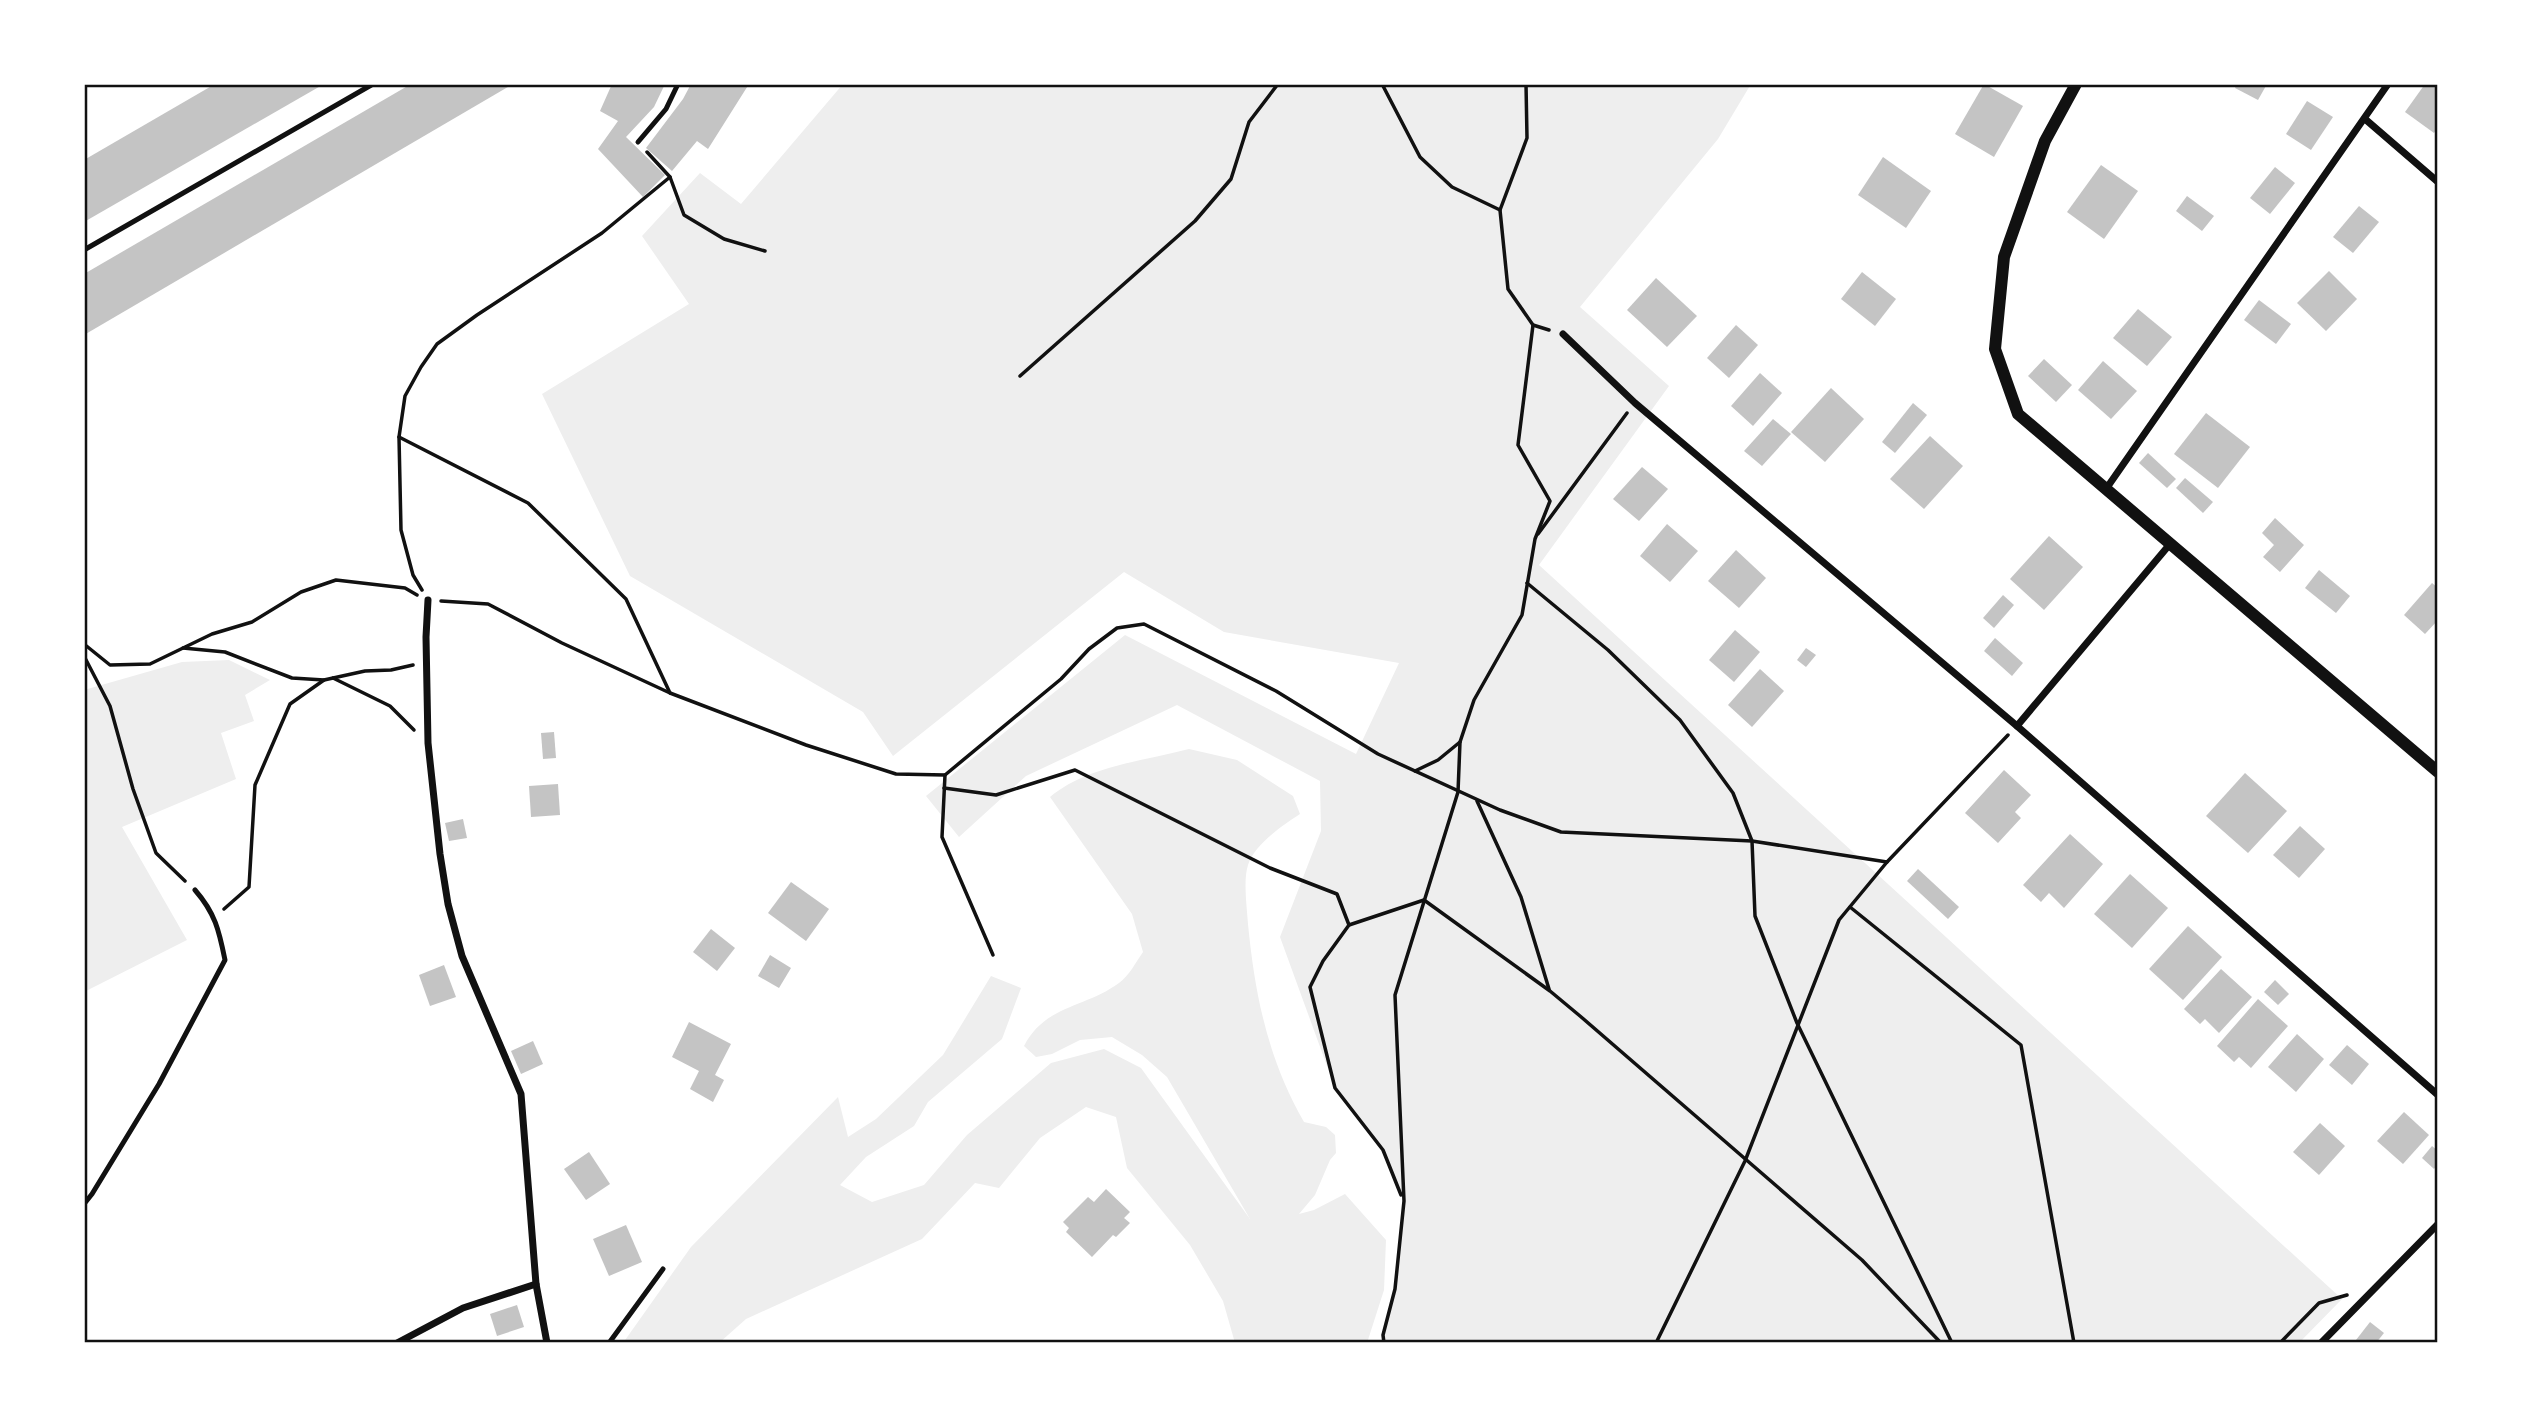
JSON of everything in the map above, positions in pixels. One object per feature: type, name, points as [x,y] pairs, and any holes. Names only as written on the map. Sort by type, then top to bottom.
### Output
[{"type":"street","points":[[2076,84],[2045,141],[2004,257],[1995,349],[2018,414],[2438,772]]},
{"type":"street","points":[[2106,489],[2388,84]]},
{"type":"street","points":[[2365,119],[2438,182]]},
{"type":"street","points":[[1563,334],[1634,403],[2017,726],[2438,1095]]},
{"type":"street","points":[[2017,726],[2170,544]]},
{"type":"street","points":[[428,600],[428,743],[448,904],[462,956],[521,1094],[537,1284],[547,1343]]},
{"type":"street","points":[[2321,1343],[2438,1224]]},
{"type":"street","points":[[397,1343],[463,1308],[537,1284]]},
{"type":"lane","points":[[84,250],[373,84]]},
{"type":"lane","points":[[638,142],[666,109],[678,84]]},
{"type":"lane","points":[[84,1204],[159,1084],[225,960],[218,923],[206,902],[194,890]]},
{"type":"lane","points":[[608,1343],[663,1269]]},
{"type":"path","points":[[1020,376],[1195,221],[1231,179],[1249,122],[1278,84]]},
{"type":"path","points":[[1381,84],[1420,157],[1452,187],[1500,210]]},
{"type":"path","points":[[1384,1343],[1383,1335],[1395,1289],[1404,1200],[1395,995],[1458,792],[1460,742],[1474,700],[1522,615],[1535,539],[1550,501],[1518,445],[1533,325],[1508,289],[1500,210],[1527,138],[1526,84]]},
{"type":"path","points":[[638,142],[670,177],[684,215],[724,239],[765,251]]},
{"type":"path","points":[[428,600],[414,575],[401,530],[399,437],[405,396],[421,367],[437,344],[603,233],[670,177]]},
{"type":"path","points":[[1535,539],[1634,403]]},
{"type":"path","points":[[399,437],[528,503],[626,599],[670,692]]},
{"type":"path","points":[[84,645],[110,666],[150,664],[212,634],[252,622],[301,592],[336,580],[405,588],[428,600],[488,604],[562,643],[670,692],[806,745],[896,774],[945,775],[1061,679],[1089,649],[1117,628],[1144,624],[1276,691],[1378,754],[1476,800],[1561,832],[1752,841],[1887,862]]},
{"type":"path","points":[[1527,583],[1608,650],[1680,720],[1733,793],[1752,841],[1755,916],[1797,1023],[1952,1343]]},
{"type":"path","points":[[181,648],[225,652],[292,678],[324,680],[365,671],[391,670],[427,661]]},
{"type":"path","points":[[84,656],[110,706],[133,789],[156,853],[194,890]]},
{"type":"path","points":[[333,678],[390,706],[428,743]]},
{"type":"path","points":[[218,923],[223,910],[250,887],[254,785],[290,704],[324,680]]},
{"type":"path","points":[[1656,1343],[1745,1161],[1839,920],[1887,862],[2017,726]]},
{"type":"path","points":[[1415,772],[1438,760],[1460,742]]},
{"type":"path","points":[[944,788],[996,794],[1075,770],[1258,862],[1337,894],[1349,925]]},
{"type":"path","points":[[945,775],[943,837],[993,955]]},
{"type":"path","points":[[1476,800],[1521,897],[1550,991]]},
{"type":"path","points":[[1404,1200],[1383,1150],[1335,1088],[1310,987],[1323,961],[1349,925],[1424,900]]},
{"type":"path","points":[[1424,900],[1550,991],[1862,1260],[1941,1343]]},
{"type":"path","points":[[1850,906],[2021,1045],[2074,1343]]},
{"type":"path","points":[[2280,1343],[2319,1303],[2373,1289]]},
{"type":"shaded area","points":[[843,84],[1751,84],[1718,139],[1580,307],[1669,386],[1539,565],[2342,1299],[2299,1343],[1384,1343],[1383,1335],[1395,1289],[1404,1200],[1383,1150],[1335,1088],[1280,937],[1321,831],[1320,781],[1177,705],[1026,776],[959,837],[926,796],[1125,635],[1356,754],[1399,663],[1224,632],[1124,572],[893,756],[863,712],[630,576],[542,394],[689,304],[642,236],[700,173],[741,204]]},
{"type":"shaded area","points":[[229,660],[270,680],[245,695],[254,721],[221,733],[236,779],[122,827],[187,940],[84,992],[84,690],[182,662]]},
{"type":"shaded area","points":[[1189,749],[1237,760],[1293,796],[1300,814],[1263,843],[1248,865],[1246,894],[1251,951],[1259,1002],[1281,1075],[1304,1122],[1326,1127],[1335,1135],[1336,1153],[1330,1160],[1315,1195],[1299,1214],[1314,1210],[1345,1194],[1386,1240],[1384,1290],[1367,1343],[1235,1343],[1223,1301],[1190,1245],[1127,1168],[1116,1117],[1086,1107],[1040,1138],[999,1188],[975,1183],[922,1239],[746,1319],[719,1343],[623,1343],[691,1247],[838,1097],[848,1137],[876,1119],[943,1055],[991,976],[1021,988],[1002,1039],[928,1102],[914,1126],[866,1157],[840,1185],[872,1202],[924,1185],[967,1135],[1051,1063],[1104,1049],[1141,1068],[1250,1219],[1167,1077],[1142,1055],[1112,1037],[1080,1040],[1052,1054],[1036,1057],[1024,1046],[1043,1022],[1119,983],[1143,952],[1132,914],[1050,797],[1098,771]]},
{"type":"building","points":[[215,84],[324,84],[84,222],[84,160]]},
{"type":"building","points":[[411,84],[513,84],[84,335],[84,274]]},
{"type":"building","points":[[612,84],[665,84],[654,107],[626,137],[665,175],[643,197],[598,149],[618,121],[600,111]]},
{"type":"building","points":[[691,84],[749,84],[708,149],[697,141],[672,171],[646,148]]},
{"type":"building","points":[[1984,84],[2023,106],[1994,157],[1955,134]]},
{"type":"building","points":[[2237,84],[2267,84],[2258,100],[2235,88]]},
{"type":"building","points":[[2425,84],[2438,88],[2438,127],[2434,133],[2405,112]]},
{"type":"building","points":[[2307,101],[2333,117],[2311,150],[2286,134]]},
{"type":"building","points":[[1883,157],[1931,191],[1906,228],[1858,195]]},
{"type":"building","points":[[2101,165],[2138,191],[2104,239],[2067,212]]},
{"type":"building","points":[[2275,167],[2295,183],[2270,214],[2250,198]]},
{"type":"building","points":[[2187,196],[2214,216],[2202,231],[2176,211]]},
{"type":"building","points":[[2359,206],[2379,222],[2353,253],[2333,237]]},
{"type":"building","points":[[2329,271],[2357,299],[2326,331],[2297,303]]},
{"type":"building","points":[[1862,272],[1896,299],[1875,326],[1841,299]]},
{"type":"building","points":[[1656,278],[1697,316],[1667,347],[1627,310]]},
{"type":"building","points":[[2259,300],[2291,324],[2276,344],[2244,320]]},
{"type":"building","points":[[2138,309],[2172,337],[2147,366],[2113,338]]},
{"type":"building","points":[[1736,325],[1758,345],[1729,378],[1707,358]]},
{"type":"building","points":[[2044,359],[2072,385],[2056,402],[2028,376]]},
{"type":"building","points":[[2103,361],[2137,391],[2111,419],[2078,390]]},
{"type":"building","points":[[1760,373],[1782,393],[1753,426],[1731,406]]},
{"type":"building","points":[[1831,388],[1864,419],[1825,462],[1791,432]]},
{"type":"building","points":[[1913,403],[1927,415],[1895,453],[1882,442]]},
{"type":"building","points":[[2206,413],[2250,447],[2218,488],[2174,454]]},
{"type":"building","points":[[1773,419],[1791,434],[1762,466],[1744,451]]},
{"type":"building","points":[[1930,436],[1963,466],[1924,509],[1890,479]]},
{"type":"building","points":[[2148,453],[2176,479],[2167,488],[2139,463]]},
{"type":"building","points":[[1642,467],[1668,489],[1639,521],[1613,499]]},
{"type":"building","points":[[2185,478],[2213,502],[2203,513],[2176,488]]},
{"type":"building","points":[[2275,518],[2304,545],[2280,572],[2263,557],[2274,545],[2262,533]]},
{"type":"building","points":[[1667,524],[1698,551],[1670,582],[1640,556]]},
{"type":"building","points":[[2049,536],[2083,567],[2044,610],[2010,579]]},
{"type":"building","points":[[1736,550],[1766,578],[1739,608],[1708,581]]},
{"type":"building","points":[[2319,570],[2350,596],[2336,613],[2305,588]]},
{"type":"building","points":[[2432,583],[2438,588],[2438,620],[2425,634],[2404,615]]},
{"type":"building","points":[[2003,595],[2014,605],[1994,628],[1983,618]]},
{"type":"building","points":[[1735,630],[1760,652],[1734,682],[1709,660]]},
{"type":"building","points":[[1995,638],[2023,663],[2012,676],[1984,651]]},
{"type":"building","points":[[1806,648],[1816,655],[1806,667],[1797,660]]},
{"type":"building","points":[[1760,669],[1784,691],[1752,727],[1728,705]]},
{"type":"building","points":[[554,732],[556,758],[543,759],[541,733]]},
{"type":"building","points":[[2004,770],[2031,795],[2015,812],[2021,818],[1998,843],[1965,813]]},
{"type":"building","points":[[2245,773],[2287,811],[2248,853],[2206,816]]},
{"type":"building","points":[[558,784],[560,815],[531,817],[529,786]]},
{"type":"building","points":[[463,819],[467,838],[449,841],[445,823]]},
{"type":"building","points":[[2300,826],[2325,849],[2299,878],[2273,855]]},
{"type":"building","points":[[2070,834],[2103,864],[2064,908],[2049,893],[2041,902],[2023,885]]},
{"type":"building","points":[[1918,869],[1959,907],[1948,919],[1907,881]]},
{"type":"building","points":[[2130,874],[2168,908],[2132,948],[2094,914]]},
{"type":"building","points":[[791,882],[829,909],[806,941],[768,913]]},
{"type":"building","points":[[2188,926],[2222,957],[2183,1000],[2149,969]]},
{"type":"building","points":[[711,929],[735,948],[717,971],[693,952]]},
{"type":"building","points":[[770,955],[791,968],[779,988],[758,976]]},
{"type":"building","points":[[444,965],[456,997],[430,1006],[419,975]]},
{"type":"building","points":[[2221,969],[2252,997],[2219,1033],[2205,1019],[2200,1024],[2184,1009]]},
{"type":"building","points":[[2275,980],[2289,994],[2278,1005],[2264,992]]},
{"type":"building","points":[[2258,999],[2288,1026],[2251,1068],[2239,1057],[2234,1062],[2217,1046]]},
{"type":"building","points":[[689,1022],[731,1044],[715,1075],[724,1080],[713,1102],[690,1089],[699,1071],[672,1057]]},
{"type":"building","points":[[2297,1034],[2324,1059],[2296,1092],[2268,1067]]},
{"type":"building","points":[[533,1041],[543,1064],[521,1074],[511,1051]]},
{"type":"building","points":[[2347,1045],[2369,1064],[2352,1085],[2329,1065]]},
{"type":"building","points":[[2404,1112],[2429,1135],[2403,1164],[2377,1141]]},
{"type":"building","points":[[2320,1123],[2345,1146],[2319,1175],[2293,1152]]},
{"type":"building","points":[[2432,1146],[2438,1151],[2438,1164],[2434,1169],[2422,1158]]},
{"type":"building","points":[[589,1152],[610,1184],[586,1200],[564,1169]]},
{"type":"building","points":[[1106,1189],[1130,1212],[1124,1218],[1130,1223],[1116,1237],[1113,1235],[1092,1257],[1066,1232],[1069,1228],[1063,1222],[1088,1197],[1094,1202]]},
{"type":"building","points":[[626,1225],[642,1262],[609,1276],[593,1239]]},
{"type":"building","points":[[517,1305],[524,1327],[497,1336],[490,1314]]},
{"type":"building","points":[[2370,1322],[2384,1333],[2376,1343],[2360,1343],[2356,1340]]}]
